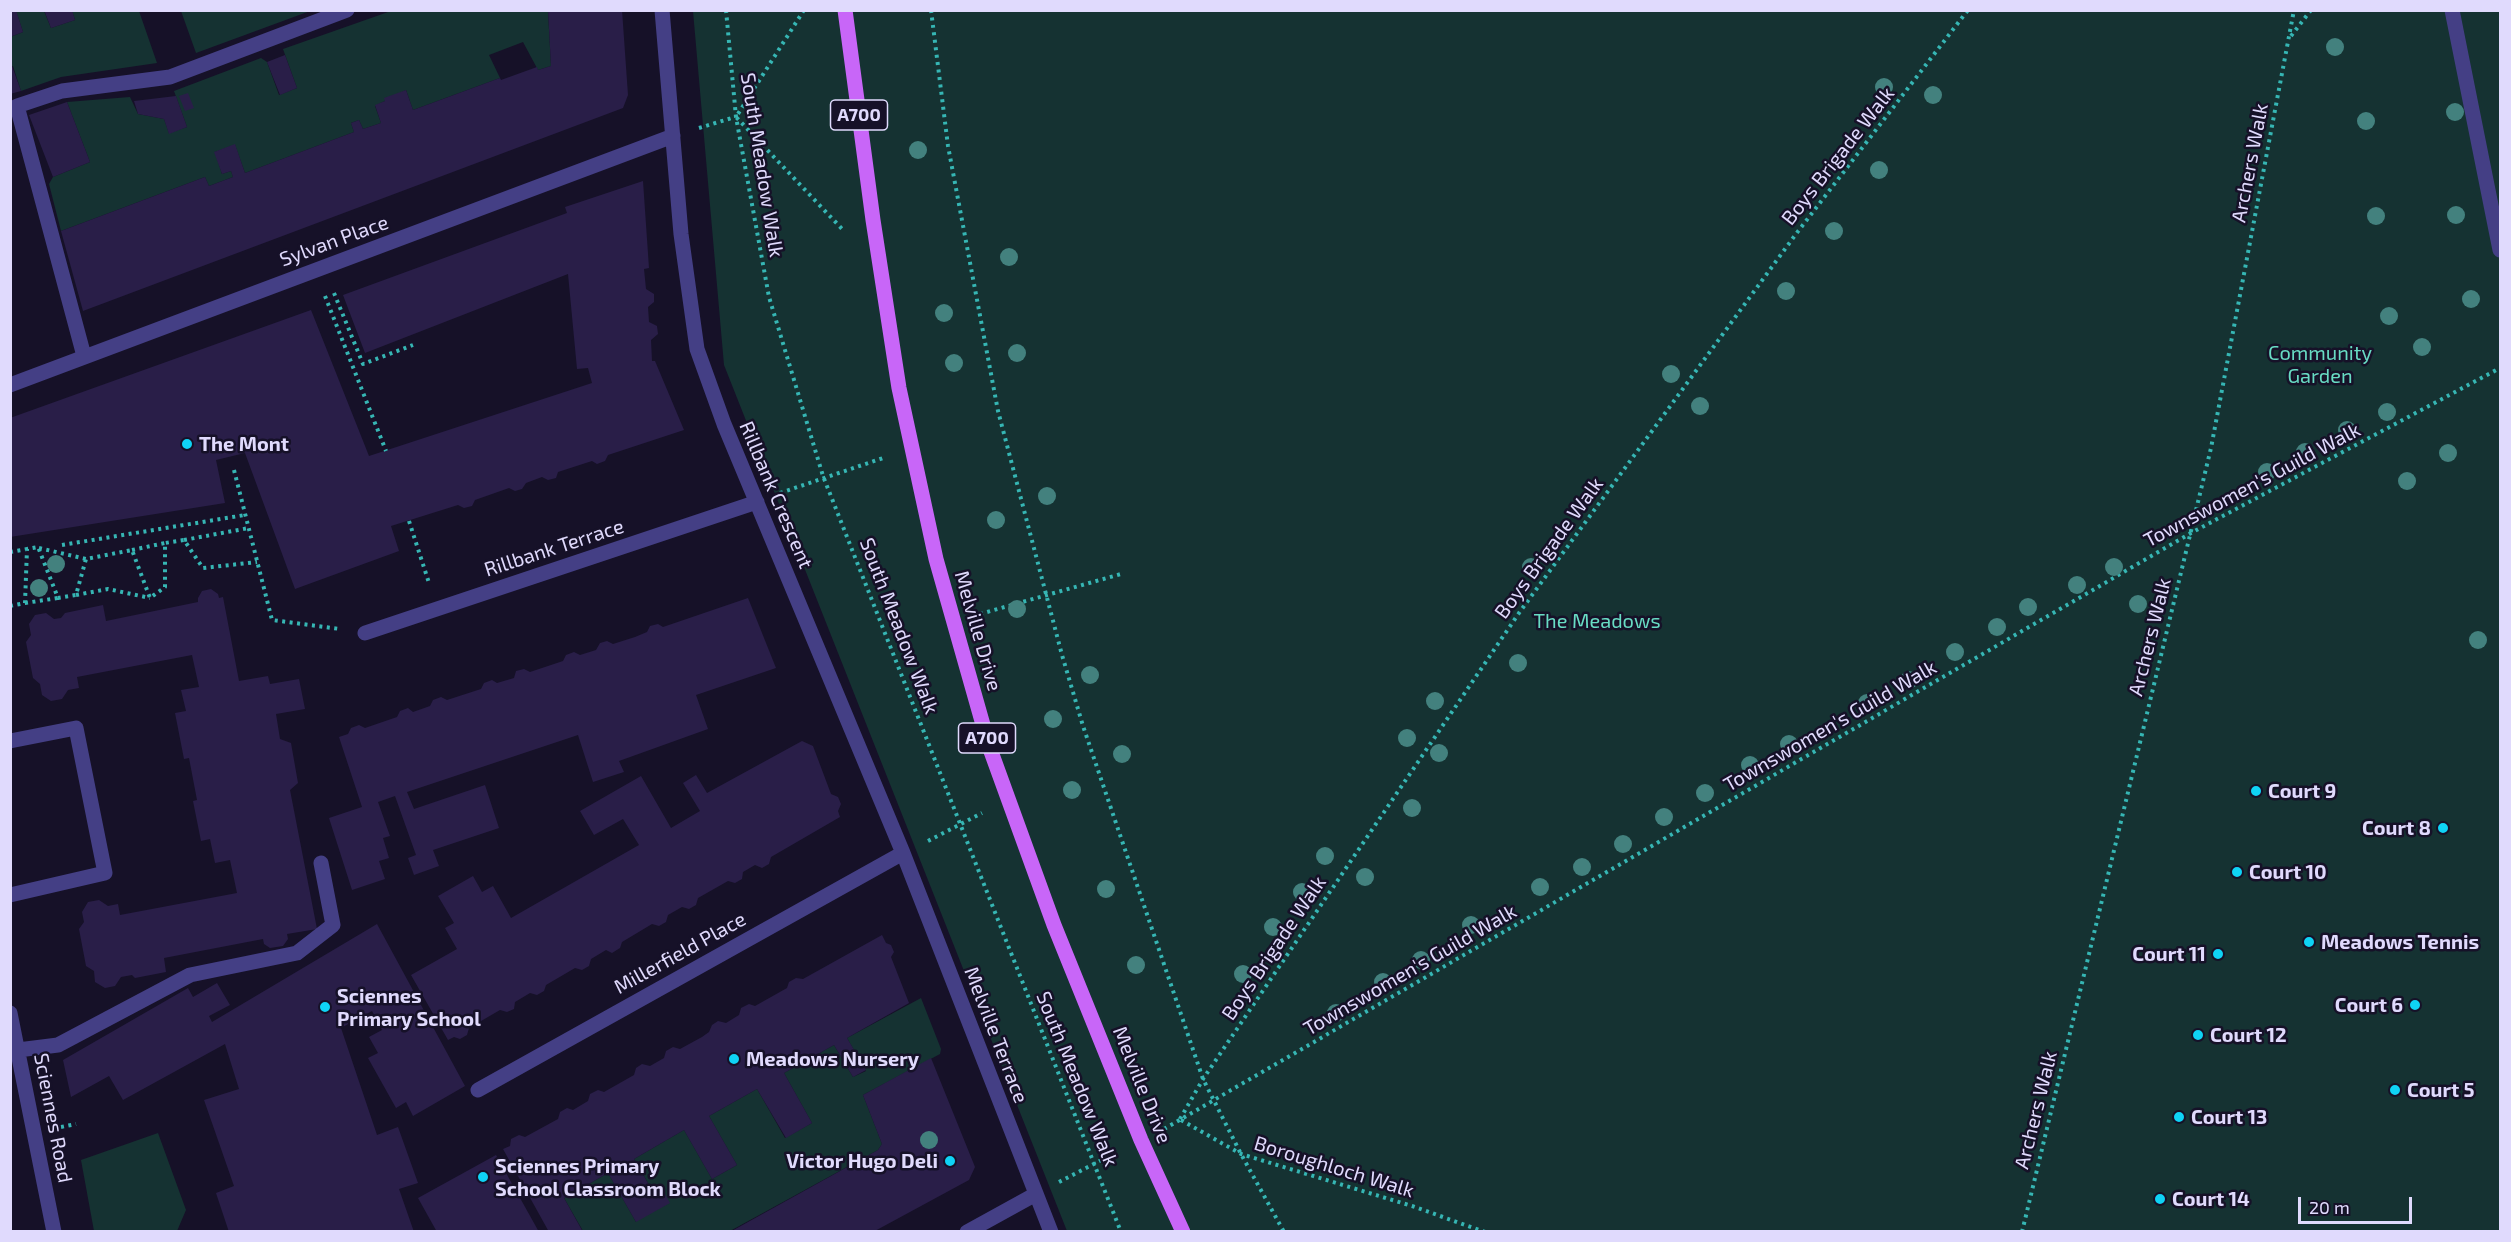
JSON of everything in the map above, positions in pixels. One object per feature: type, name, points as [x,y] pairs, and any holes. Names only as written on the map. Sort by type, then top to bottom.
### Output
[{"type":"main road","name":"Melville Drive","points":[[845,10],[873,220],[899,388],[936,559],[989,746],[1038,881],[1141,1140],[1183,1232]]},
{"type":"street","points":[[84,357],[17,106],[62,91],[170,77],[347,10]]},
{"type":"street","name":"Rillbank Crescent","points":[[662,10],[681,234],[697,349],[710,390],[903,853]]},
{"type":"street","points":[[2452,10],[2500,250]]},
{"type":"street","name":"Sylvan Place","points":[[10,385],[673,136]]},
{"type":"street","name":"Rillbank Terrace","points":[[365,633],[757,502]]},
{"type":"street","points":[[10,741],[76,728],[105,873],[10,895]]},
{"type":"street","name":"Millerfield Place","points":[[478,1090],[903,853]]},
{"type":"street","name":"Melville Terrace","points":[[903,853],[1051,1232]]},
{"type":"street","points":[[18,1050],[57,1045],[190,975],[297,953],[333,926],[321,863]]},
{"type":"street","name":"Sciennes Road","points":[[10,1013],[54,1232]]},
{"type":"street","points":[[967,1232],[1036,1194]]},
{"type":"path","name":"South Meadow Walk","points":[[726,10],[736,117],[769,297],[824,476],[1121,1232]]},
{"type":"path","points":[[702,127],[736,117],[804,10]]},
{"type":"path","points":[[931,10],[946,135],[964,243],[998,411],[1083,726],[1203,1079],[1284,1232]]},
{"type":"path","name":"Boys Brigade Walk","points":[[1180,1120],[1203,1079],[1519,613],[1796,234],[1968,10]]},
{"type":"path","name":"Archers Walk","points":[[2022,1232],[2211,448],[2294,10]]},
{"type":"path","points":[[2290,38],[2311,10]]},
{"type":"path","points":[[736,117],[844,231]]},
{"type":"path","points":[[315,270],[386,451]]},
{"type":"path","points":[[325,296],[336,292],[363,364],[413,345]]},
{"type":"path","name":"Townswomen's Guild Walk","points":[[1036,1194],[1214,1101],[2191,533],[2500,368]]},
{"type":"path","points":[[784,491],[886,457]]},
{"type":"path","points":[[234,470],[272,621],[365,633]]},
{"type":"path","points":[[62,545],[245,515]]},
{"type":"path","points":[[409,521],[437,609]]},
{"type":"path","points":[[10,552],[38,548],[86,559],[249,528]]},
{"type":"path","points":[[184,540],[203,568],[257,562]]},
{"type":"path","points":[[10,606],[108,589],[150,598],[165,587],[165,543]]},
{"type":"path","points":[[38,548],[58,598]]},
{"type":"path","points":[[25,603],[27,549]]},
{"type":"path","points":[[132,550],[150,598]]},
{"type":"path","points":[[76,595],[86,559]]},
{"type":"path","points":[[954,621],[1121,573]]},
{"type":"path","points":[[928,841],[982,813]]},
{"type":"path","name":"Boroughloch Walk","points":[[1180,1120],[1241,1154],[1412,1206],[1485,1232]]},
{"type":"green space","points":[[181,10],[310,11],[196,53]]},
{"type":"green space","points":[[16,11],[44,11],[51,28],[75,20],[72,11],[139,11],[157,63],[61,77],[21,91],[13,66],[11,67],[10,37],[23,32]]},
{"type":"green space","points":[[391,11],[548,11],[551,66],[538,70],[523,42],[489,55],[500,78],[413,110],[406,90],[375,106],[381,123],[363,129],[359,120],[351,123],[354,132],[245,173],[235,145],[215,152],[222,174],[231,171],[233,177],[209,186],[205,177],[61,231],[49,184],[53,177],[90,162],[67,102],[130,97],[138,114],[164,119],[169,133],[187,127],[174,91],[261,58],[267,62],[279,95],[297,88],[283,49]]},
{"type":"green space","name":"The Meadows","points":[[693,11],[2500,11],[2500,1231],[1067,1231],[724,365]]},
{"type":"green space","points":[[921,998],[941,1049],[940,1054],[863,1095],[882,1144],[878,1150],[730,1231],[583,1231],[564,1198],[608,1173],[636,1222],[660,1186],[652,1190],[634,1159],[684,1130],[712,1179],[737,1165],[709,1116],[757,1089],[785,1138],[812,1123],[784,1073],[834,1045],[853,1077],[866,1071],[847,1038]]},
{"type":"green space","points":[[158,1133],[186,1210],[177,1231],[94,1231],[81,1160]]},
{"type":"building","points":[[10,10],[16,10],[23,32],[10,37]]},
{"type":"building","points":[[44,10],[72,10],[75,20],[51,28]]},
{"type":"building","points":[[548,10],[622,10],[628,95],[623,108],[83,311],[61,231],[205,177],[209,186],[233,177],[231,171],[222,174],[214,152],[235,144],[245,173],[354,132],[351,123],[359,120],[363,129],[381,123],[375,105],[385,101],[384,98],[406,90],[413,110],[500,78],[501,80],[537,67],[538,70],[551,66]]},
{"type":"building","points":[[285,55],[297,88],[280,95],[267,62]]},
{"type":"building","points":[[12,66],[21,91],[10,94],[10,67]]},
{"type":"building","points":[[188,93],[194,108],[185,111],[179,96]]},
{"type":"building","points":[[176,96],[187,127],[169,134],[164,119],[138,114],[134,101]]},
{"type":"building","points":[[67,102],[90,162],[53,177],[29,115]]},
{"type":"building","points":[[643,181],[649,268],[644,269],[646,289],[654,294],[654,302],[648,307],[649,322],[657,326],[658,334],[651,340],[652,361],[655,361],[684,430],[608,455],[605,461],[597,464],[592,461],[558,472],[556,478],[548,480],[542,477],[526,483],[522,489],[515,491],[509,488],[475,500],[472,506],[464,508],[458,505],[391,526],[399,551],[295,589],[245,453],[216,460],[225,503],[10,537],[10,418],[311,310],[369,456],[592,383],[588,368],[577,369],[568,274],[365,353],[343,295],[567,213],[565,207]]},
{"type":"building","points":[[211,589],[218,594],[219,598],[223,597],[239,681],[268,676],[270,684],[299,679],[305,709],[276,714],[280,739],[291,743],[298,783],[290,790],[317,929],[287,934],[288,939],[283,946],[270,948],[264,944],[263,939],[164,958],[166,972],[135,978],[132,975],[121,977],[115,986],[105,988],[95,982],[94,971],[86,966],[79,929],[84,922],[82,912],[88,902],[99,900],[108,906],[118,904],[120,915],[237,893],[230,860],[215,863],[210,839],[201,841],[193,801],[197,800],[189,758],[184,759],[175,713],[186,711],[181,690],[199,687],[192,655],[77,677],[79,688],[68,690],[62,699],[51,701],[42,695],[40,684],[33,678],[26,642],[31,635],[29,624],[35,615],[46,613],[54,619],[61,618],[65,613],[103,605],[106,621],[198,602],[202,591]]},
{"type":"building","points":[[748,598],[776,668],[696,695],[708,729],[619,761],[624,772],[593,782],[578,735],[407,792],[414,809],[485,785],[499,828],[433,850],[439,866],[414,875],[408,858],[416,855],[395,796],[378,802],[390,836],[383,838],[389,858],[379,861],[385,879],[352,890],[329,818],[362,807],[339,737],[348,734],[351,728],[359,725],[365,728],[397,717],[400,711],[408,708],[413,712],[430,706],[433,700],[441,697],[447,700],[481,689],[484,683],[492,680],[497,683],[514,678],[516,671],[524,669],[530,672],[563,661],[566,655],[574,652],[580,655],[596,650],[600,643],[607,641],[613,644],[635,637],[647,632],[650,626],[658,624],[663,627]]},
{"type":"building","points":[[802,741],[813,746],[831,794],[838,797],[841,804],[838,811],[840,817],[771,857],[769,864],[762,868],[755,865],[743,872],[742,879],[735,883],[728,881],[698,898],[696,905],[689,909],[682,907],[668,915],[666,922],[659,926],[652,924],[622,942],[620,948],[612,953],[606,950],[591,959],[589,966],[582,970],[575,968],[546,985],[544,991],[537,995],[530,993],[515,1002],[514,1009],[507,1012],[500,1010],[469,1028],[467,1035],[460,1039],[454,1037],[448,1040],[411,975],[457,949],[445,928],[454,923],[438,896],[473,876],[482,892],[493,886],[511,918],[639,845],[623,819],[594,835],[580,811],[641,776],[671,828],[700,811],[683,783],[696,775],[707,793]]},
{"type":"building","points":[[377,924],[465,1086],[413,1116],[406,1102],[396,1108],[368,1058],[378,1053],[369,1037],[382,1030],[372,1011],[341,1028],[377,1135],[398,1127],[418,1183],[399,1189],[414,1232],[229,1232],[216,1193],[234,1186],[204,1100],[239,1089],[225,1044],[123,1100],[109,1076],[71,1097],[63,1060],[188,988],[193,997],[217,983],[230,1005],[209,1016],[212,1022]]},
{"type":"building","points":[[882,935],[894,952],[891,957],[909,1003],[847,1038],[866,1070],[853,1077],[834,1045],[784,1073],[812,1123],[786,1138],[757,1089],[709,1116],[737,1165],[712,1179],[684,1130],[634,1159],[652,1190],[660,1185],[670,1203],[636,1222],[608,1173],[564,1198],[583,1232],[549,1232],[503,1149],[510,1146],[511,1139],[519,1135],[525,1137],[558,1119],[560,1112],[567,1108],[573,1110],[588,1101],[590,1094],[598,1090],[604,1092],[634,1075],[636,1068],[642,1064],[650,1066],[664,1058],[666,1051],[673,1047],[680,1049],[702,1037],[718,1021],[726,1023],[739,1015],[741,1008],[749,1004],[755,1006],[787,988],[789,982],[796,978],[803,979]]},
{"type":"building","points":[[931,1058],[975,1167],[969,1180],[873,1232],[730,1232],[878,1150],[882,1144],[863,1095]]},
{"type":"building","name":"Sciennes Primary School Classroom Block","points":[[496,1155],[539,1232],[437,1232],[418,1198]]},
{"type":"place","name":"The Mont","points":[[187,444]]},
{"type":"place","name":"Court 9","points":[[2256,791]]},
{"type":"place","name":"Court 8","points":[[2443,828]]},
{"type":"place","name":"Court 10","points":[[2237,872]]},
{"type":"place","name":"Meadows Tennis","points":[[2309,942]]},
{"type":"place","name":"Court 11","points":[[2218,954]]},
{"type":"place","name":"Court 6","points":[[2415,1005]]},
{"type":"place","name":"Sciennes Primary School","points":[[325,1007]]},
{"type":"place","name":"Court 12","points":[[2198,1035]]},
{"type":"place","name":"Meadows Nursery","points":[[734,1059]]},
{"type":"place","name":"Court 5","points":[[2395,1090]]},
{"type":"place","name":"Court 13","points":[[2179,1117]]},
{"type":"place","name":"Victor Hugo Deli","points":[[950,1161]]},
{"type":"place","name":"Sciennes Primary School Classroom Block","points":[[483,1177]]},
{"type":"place","name":"Court 14","points":[[2160,1199]]},
{"type":"park label","name":"Community Garden","points":[[2320,364]]}]
